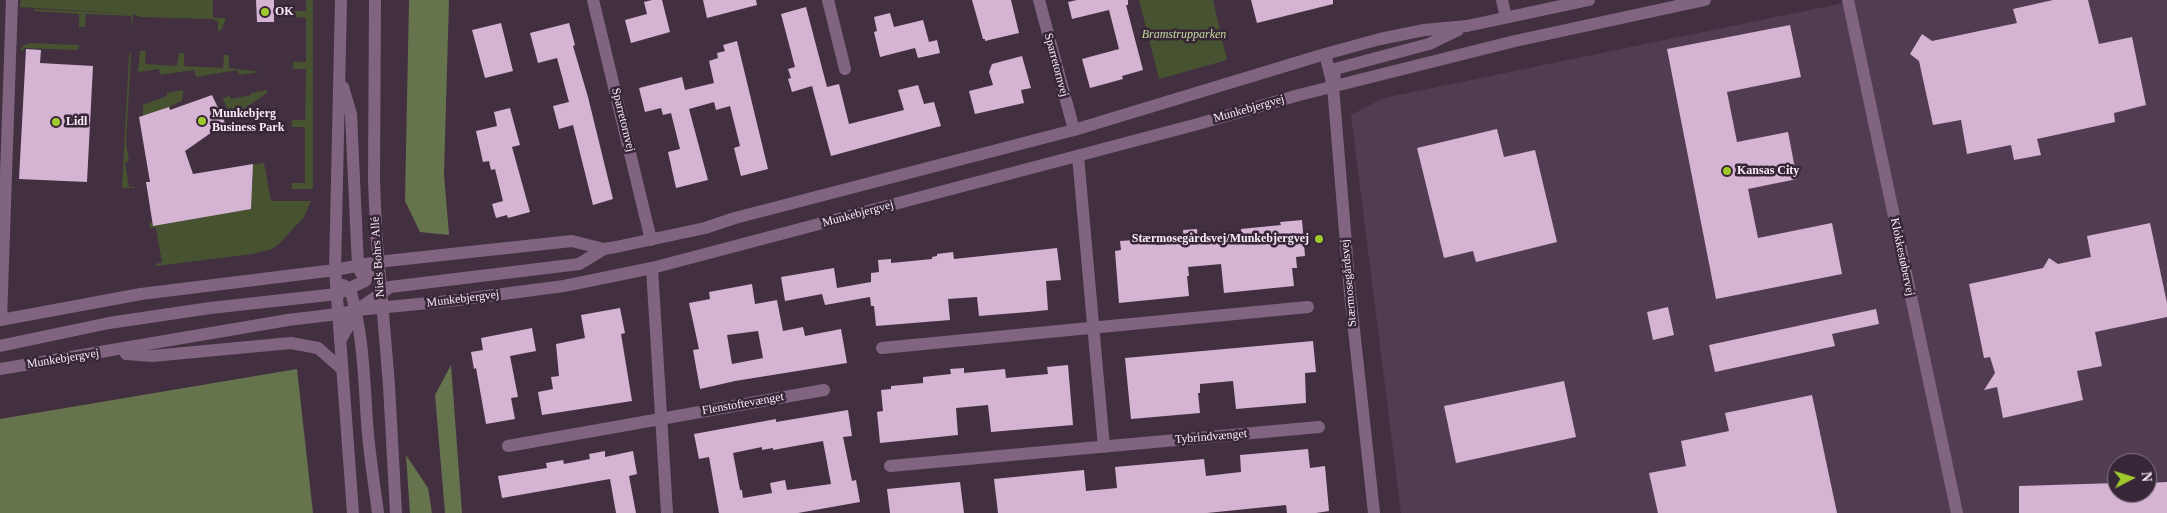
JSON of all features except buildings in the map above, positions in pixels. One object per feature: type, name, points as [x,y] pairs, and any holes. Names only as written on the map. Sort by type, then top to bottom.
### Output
[{"type":"street","points":[[12,0],[4,117],[1,320],[141,294],[320,272],[350,289],[356,310],[361,335],[369,449],[378,513]]},
{"type":"street","points":[[341,0],[336,281],[353,513]]},
{"type":"street","name":"Niels Bohrs Allé","points":[[375,0],[374,180],[377,262],[382,307],[396,513]]},
{"type":"street","name":"Sparretornvej","points":[[593,0],[651,240]]},
{"type":"street","points":[[828,0],[845,69]]},
{"type":"street","name":"Sparretornvej","points":[[1039,0],[1074,130]]},
{"type":"street","points":[[1502,0],[1506,17]]},
{"type":"street","points":[[340,341],[356,310],[390,287],[579,264],[604,249],[705,228],[735,218],[1074,130],[1380,39],[1424,30],[1467,26],[1589,0]]},
{"type":"street","name":"Munkebjergvej","points":[[0,369],[288,320],[356,310],[564,286],[652,268],[1078,156],[1333,86],[1514,41],[1705,0]]},
{"type":"street","name":"Klokkestøbervej","points":[[1848,0],[1957,513]]},
{"type":"street","points":[[1333,86],[1335,69],[1428,44],[1467,26]]},
{"type":"street","name":"Stærmosegårdsvej","points":[[1325,54],[1333,86],[1352,312],[1374,513]]},
{"type":"street","points":[[340,75],[351,114],[358,266],[365,281],[380,293],[413,304]]},
{"type":"street","points":[[1078,156],[1104,447]]},
{"type":"street","points":[[0,346],[108,323],[210,308],[336,281],[358,266],[377,262],[572,241],[604,249]]},
{"type":"street","points":[[350,289],[365,281],[377,262]]},
{"type":"street","points":[[652,268],[667,513]]},
{"type":"street","points":[[882,348],[1308,307]]},
{"type":"street","points":[[108,352],[152,356],[291,343],[318,348],[342,370]]},
{"type":"street","name":"Flenstoftevænget","points":[[508,446],[824,390]]},
{"type":"street","name":"Tybrindvænget","points":[[890,466],[1319,427]]},
{"type":"shaded area","points":[[1858,0],[2167,0],[2167,513],[1401,513],[1351,115],[1384,98]]},
{"type":"green space","points":[[21,0],[213,0],[213,18],[226,18],[222,29],[218,32],[218,21],[211,19],[140,17],[133,14],[132,29],[131,16],[86,14],[85,27],[79,27],[79,14],[34,11],[34,9],[131,14],[20,7]]},
{"type":"green space","points":[[306,0],[313,0],[313,189],[292,189],[292,183],[305,183],[305,127],[292,127],[292,120],[305,120],[306,69],[293,69],[293,62],[306,62],[306,18],[294,17],[294,11],[306,11]]},
{"type":"green space","points":[[409,0],[449,0],[444,174],[449,235],[420,232],[405,201]]},
{"type":"green space","name":"Bramstrupparken","points":[[1139,0],[1213,0],[1227,60],[1159,79]]},
{"type":"green space","points":[[30,43],[79,45],[78,50],[24,48],[23,51],[20,50],[24,45]]},
{"type":"green space","points":[[140,51],[146,51],[145,64],[177,66],[179,53],[184,53],[184,66],[223,68],[224,55],[229,55],[229,68],[261,72],[239,75],[237,70],[196,77],[194,70],[160,75],[159,69],[138,72]]},
{"type":"green space","points":[[131,52],[126,143],[129,161],[125,163],[129,187],[134,188],[122,188],[129,55]]},
{"type":"green space","points":[[183,90],[182,101],[170,106],[170,110],[143,120],[143,105],[167,96],[167,93]]},
{"type":"green space","points":[[267,90],[267,93],[232,117],[222,98],[230,96],[231,99]]},
{"type":"green space","points":[[264,163],[271,201],[311,201],[304,217],[279,244],[272,249],[252,254],[156,266],[156,264],[162,262],[156,228],[150,228],[149,223],[182,221],[250,207],[249,185],[253,184],[251,165]]},
{"type":"green space","points":[[451,365],[462,513],[445,513],[435,395]]},
{"type":"green space","points":[[297,369],[313,513],[0,513],[0,419]]},
{"type":"green space","points":[[406,455],[428,488],[432,513],[410,513]]},
{"type":"place","name":"OK","points":[[265,12]]},
{"type":"place","name":"Munkebjerg Business Park","points":[[202,121]]},
{"type":"place","name":"Lidl","points":[[56,122]]},
{"type":"place","name":"Kansas City","points":[[1727,171]]},
{"type":"place","name":"Stærmosegårdsvej/Munkebjergvej","points":[[1319,239]]}]
